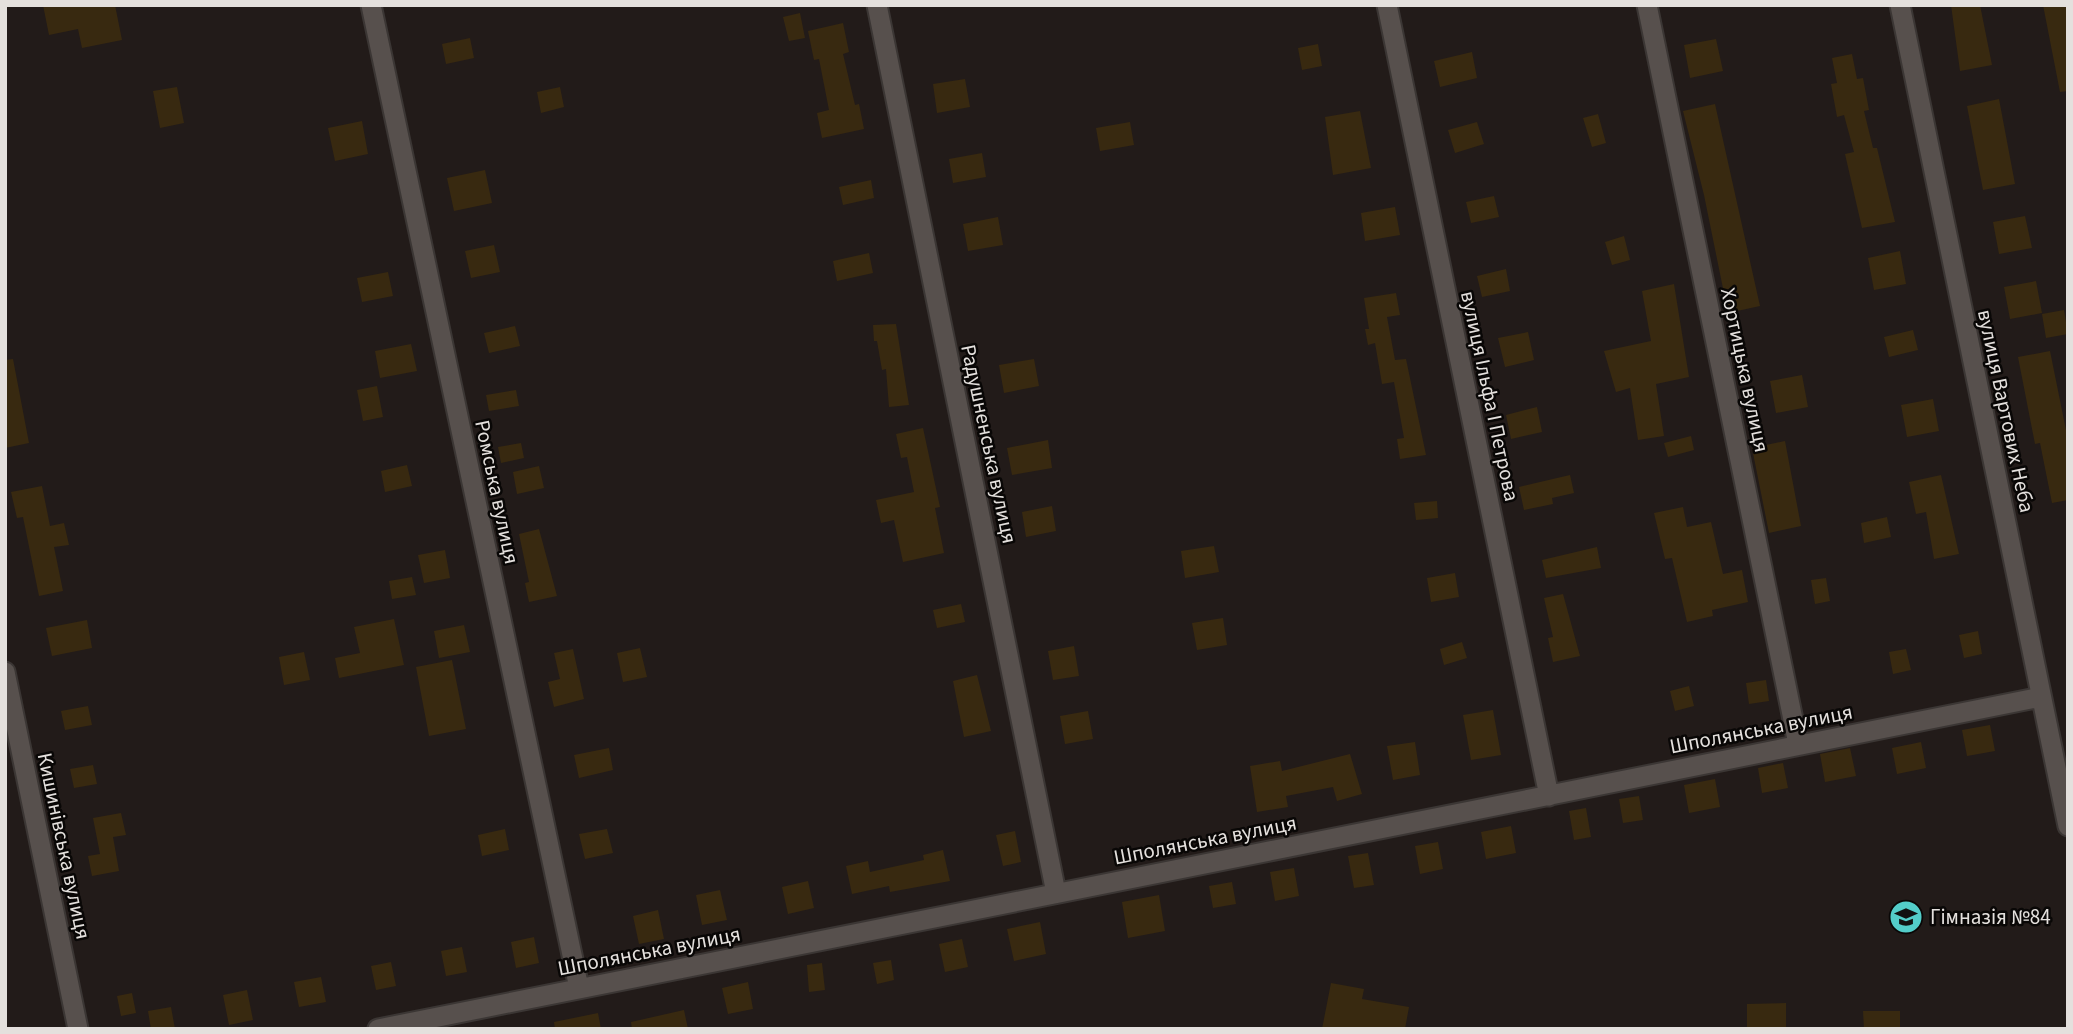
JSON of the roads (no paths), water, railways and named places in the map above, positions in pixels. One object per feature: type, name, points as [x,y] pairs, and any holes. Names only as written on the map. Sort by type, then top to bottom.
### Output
[{"type":"street","name":"Ромська вулиця","points":[[372,5],[579,988]]},
{"type":"street","name":"Радушненська вулиця","points":[[877,5],[1056,893]]},
{"type":"street","name":"вулиця Ільфа І Петрова","points":[[1387,5],[1549,796]]},
{"type":"street","name":"Хортицька вулиця","points":[[1647,5],[1798,744]]},
{"type":"street","name":"вулиця Вартових Неба","points":[[1900,5],[2041,697],[2060,740],[2068,826]]},
{"type":"street","name":"Кишинівська вулиця","points":[[5,672],[78,1029]]},
{"type":"street","name":"Шполянська вулиця","points":[[378,1029],[2041,697]]},
{"type":"place","name":"Гімназія №84","points":[[1906,917]]}]
